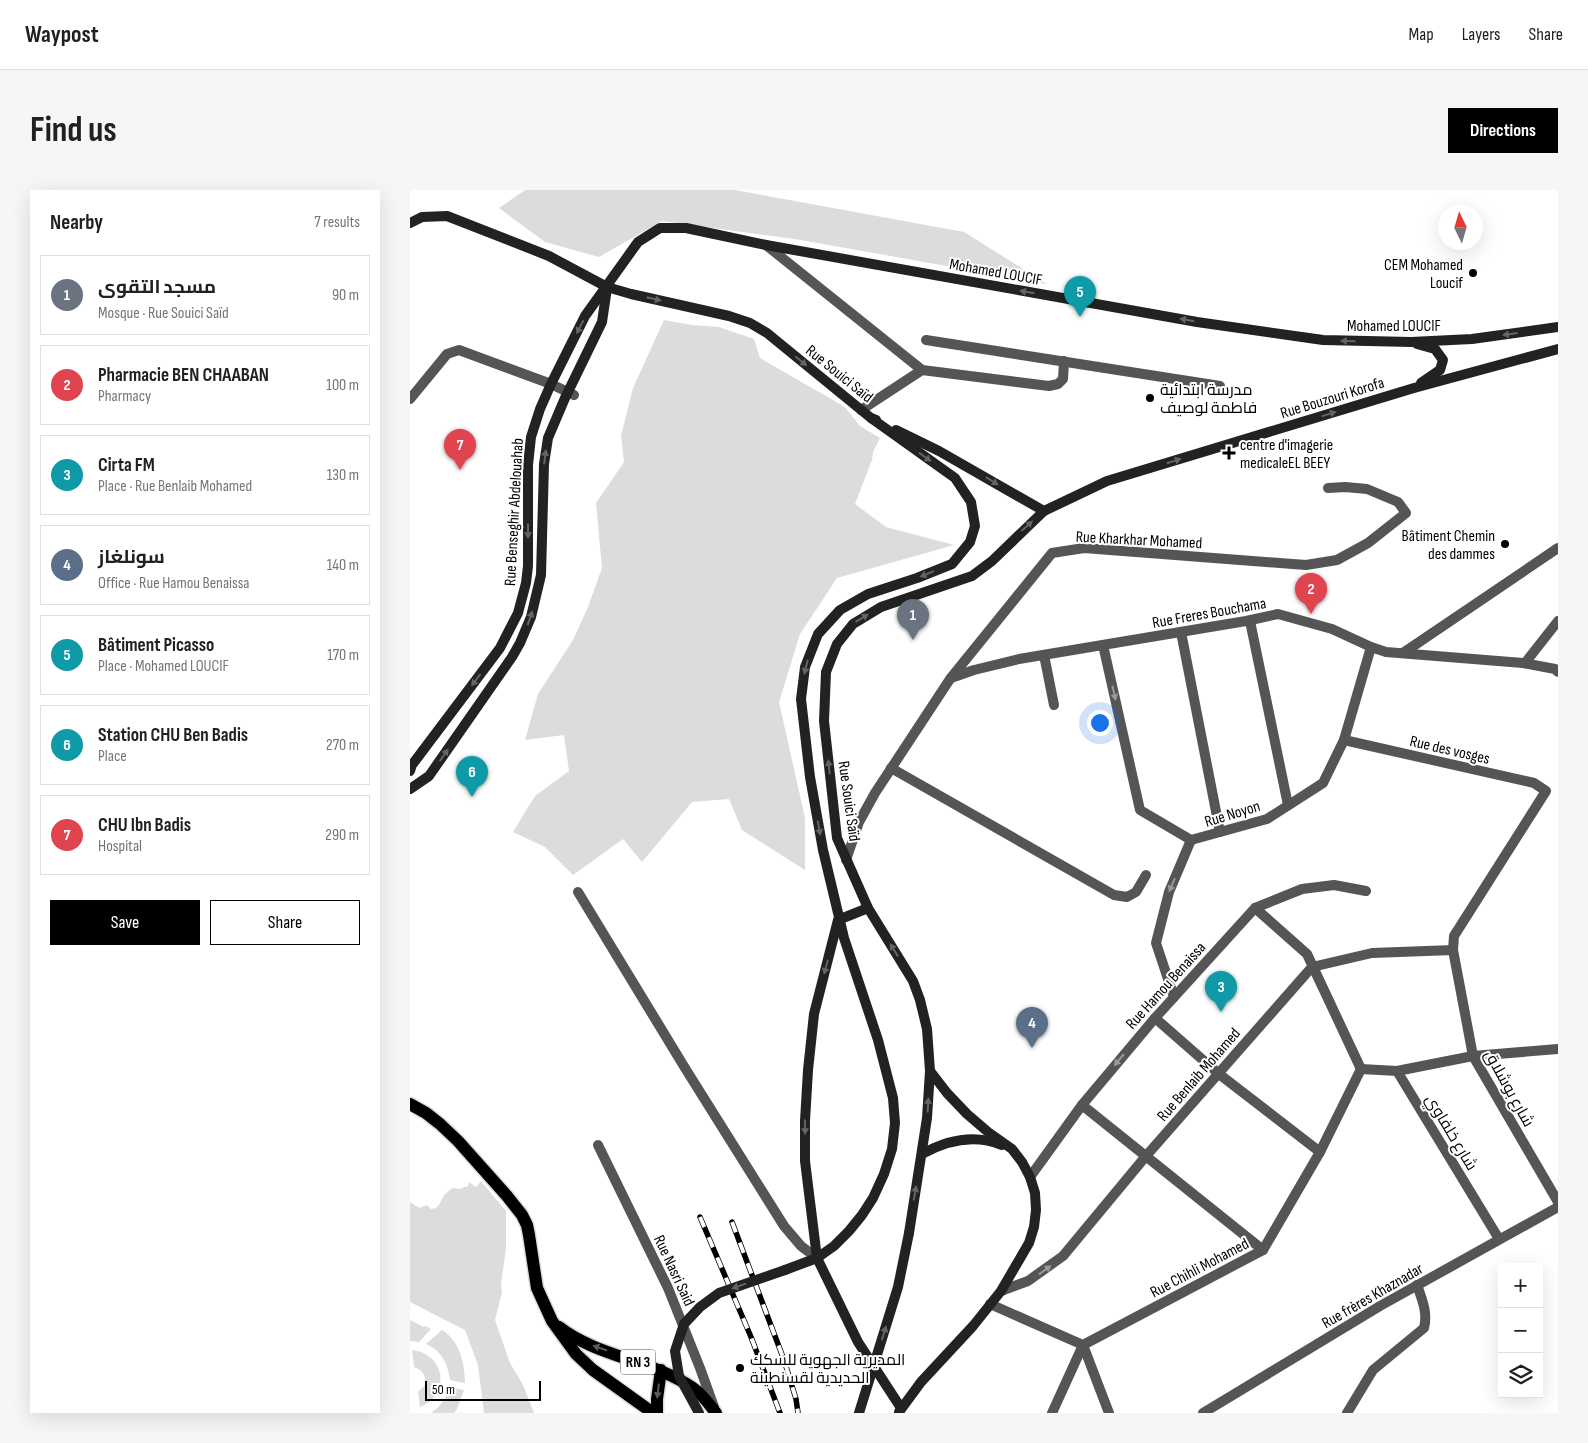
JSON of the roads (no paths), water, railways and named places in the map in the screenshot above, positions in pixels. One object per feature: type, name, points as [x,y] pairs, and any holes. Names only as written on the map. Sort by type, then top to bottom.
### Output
[{"type":"main road","name":"Rue Souici Saïd","points":[[410,222],[422,217],[447,216],[549,256],[607,287],[729,316],[750,323],[766,333],[871,418],[939,451],[1044,511]]},
{"type":"main road","name":"Mohamed LOUCIF","points":[[607,287],[638,242],[660,228],[686,228],[766,245],[1197,322],[1323,340],[1411,342],[1472,339],[1558,327]]},
{"type":"main road","name":"Rue Benseghir Abdelouahab","points":[[410,771],[412,765],[500,648],[518,613],[526,583],[528,566],[528,465],[531,438],[540,409],[551,384],[585,316],[607,287]]},
{"type":"main road","name":"Rue Benseghir Abdelouahab","points":[[410,789],[429,776],[512,657],[526,630],[537,596],[541,575],[544,464],[548,438],[602,322],[607,287]]},
{"type":"main road","points":[[1411,342],[1435,349],[1443,360],[1440,370],[1414,388]]},
{"type":"main road","name":"Rue Bouzouri Korofa","points":[[992,561],[1044,511],[1107,481],[1414,388],[1558,348]]},
{"type":"main road","points":[[699,1413],[679,1376],[675,1351],[684,1324],[700,1307],[719,1293],[817,1258],[834,1246],[862,1215],[873,1198],[884,1174],[892,1149],[895,1123],[893,1098],[878,1040],[838,920],[823,850],[810,777],[801,699],[805,667],[818,634],[840,610],[868,594],[952,564],[970,542],[975,526],[971,502],[955,478],[871,418]]},
{"type":"main road","name":"Rue Souici Saïd","points":[[859,1413],[898,1287],[922,1154],[927,1118],[930,1071],[927,1029],[913,981],[868,908],[837,838],[824,722],[826,672],[837,644],[852,624],[881,607],[972,576],[992,561]]},
{"type":"main road","points":[[838,920],[868,908]]},
{"type":"main road","points":[[838,920],[814,1014],[808,1070],[805,1121],[806,1161],[817,1258],[858,1342],[900,1410],[921,1382],[973,1326],[1002,1291],[1029,1243],[1036,1210],[1035,1193],[1030,1177],[1022,1162],[1012,1149],[967,1114],[930,1071]]},
{"type":"main road","name":"RN 3","points":[[410,1104],[426,1113],[446,1130],[515,1205],[526,1225],[537,1288],[552,1320],[576,1354],[584,1363],[653,1413]]},
{"type":"main road","points":[[922,1154],[936,1146],[966,1139],[997,1143],[1012,1149]]},
{"type":"main road","name":"RN 3","points":[[552,1320],[562,1329],[590,1345],[662,1370],[694,1388],[716,1412]]},
{"type":"main road","points":[[657,1413],[657,1399],[662,1370]]},
{"type":"street","points":[[766,245],[922,370],[1049,386],[1058,384],[1063,380],[1064,361]]},
{"type":"street","points":[[926,340],[1220,386]]},
{"type":"street","points":[[410,399],[447,354],[459,350],[551,384],[570,394]]},
{"type":"street","points":[[861,410],[922,370]]},
{"type":"street","name":"Rue Kharkhar Mohamed","points":[[846,860],[859,822],[874,793],[950,679],[1052,553],[1084,548],[1306,565],[1337,560],[1368,543],[1406,513],[1398,502],[1367,490],[1345,487],[1328,488]]},
{"type":"street","points":[[1403,653],[1558,548]]},
{"type":"street","name":"Rue Freres Bouchama","points":[[950,679],[974,670],[1044,655],[1278,614],[1332,630],[1386,652],[1525,663],[1555,669],[1558,672]]},
{"type":"street","points":[[1250,620],[1288,805]]},
{"type":"street","points":[[1525,663],[1558,621]]},
{"type":"street","points":[[1181,632],[1220,832]]},
{"type":"street","points":[[1103,645],[1140,810],[1191,840]]},
{"type":"street","name":"Rue Noyon","points":[[1174,997],[1156,943],[1169,892],[1191,840],[1267,819],[1323,782],[1344,740],[1371,647]]},
{"type":"street","points":[[1044,655],[1054,705]]},
{"type":"street","name":"Rue des vosges","points":[[1344,740],[1534,783],[1546,791],[1454,936],[1453,950]]},
{"type":"street","points":[[891,768],[1114,895],[1127,897],[1136,892],[1146,875]]},
{"type":"street","name":"Rue Hamou Benaissa","points":[[1030,1177],[1082,1105],[1155,1018],[1255,908],[1302,889],[1334,885],[1366,891]]},
{"type":"street","points":[[578,892],[784,1226],[801,1246],[817,1258]]},
{"type":"street","points":[[1255,908],[1307,954],[1361,1069],[1397,1071],[1473,1056],[1558,1048]]},
{"type":"street","points":[[1312,967],[1372,953],[1453,950]]},
{"type":"street","name":"شارع بوشلاق","points":[[1453,950],[1473,1056],[1558,1202]]},
{"type":"street","name":"Rue Benlaib Mohamed","points":[[1002,1291],[1028,1282],[1064,1256],[1146,1156],[1312,967]]},
{"type":"street","points":[[1155,1018],[1219,1074],[1320,1152]]},
{"type":"street","name":"Rue Chihli Mohamed","points":[[1084,1345],[1263,1250],[1320,1152],[1361,1069]]},
{"type":"street","name":"شارع خلفاوي","points":[[1397,1071],[1499,1239]]},
{"type":"street","points":[[1082,1105],[1263,1250]]},
{"type":"street","name":"Rue Nasri Said","points":[[598,1145],[668,1288],[716,1412]]},
{"type":"street","name":"Rue frères Khaznadar","points":[[1203,1413],[1380,1306],[1558,1207]]},
{"type":"street","points":[[1347,1413],[1373,1370],[1424,1328],[1426,1320],[1425,1310],[1417,1285]]},
{"type":"street","points":[[990,1304],[1084,1345],[1109,1413]]},
{"type":"street","points":[[1052,1413],[1084,1345]]},
{"type":"railway","points":[[700,1217],[751,1337],[780,1413]]},
{"type":"railway","points":[[732,1222],[784,1360],[796,1399],[798,1413]]},
{"type":"place","name":"CEM Mohamed Loucif","points":[[1473,273]]},
{"type":"place","name":"Bâtiment Picasso","points":[[1080,317]]},
{"type":"place","name":"مدرسة ابتدائية فاطمة لوصيف","points":[[1150,398]]},
{"type":"place","name":"centre d'imagerie medicaleEL BEEY","points":[[1229,453]]},
{"type":"place","name":"CHU Ibn Badis","points":[[460,470]]},
{"type":"place","name":"Bâtiment Chemin des dammes","points":[[1505,544]]},
{"type":"place","name":"Pharmacie BEN CHAABAN","points":[[1311,614]]},
{"type":"place","name":"مسجد التقوى","points":[[913,640]]},
{"type":"place","name":"Station CHU Ben Badis","points":[[472,797]]},
{"type":"place","name":"Cirta FM","points":[[1221,1012]]},
{"type":"place","name":"سونلغاز","points":[[1032,1048]]},
{"type":"place","name":"المديرية الجهوية للسكك الحديدية لقسنطينة","points":[[740,1368]]}]
